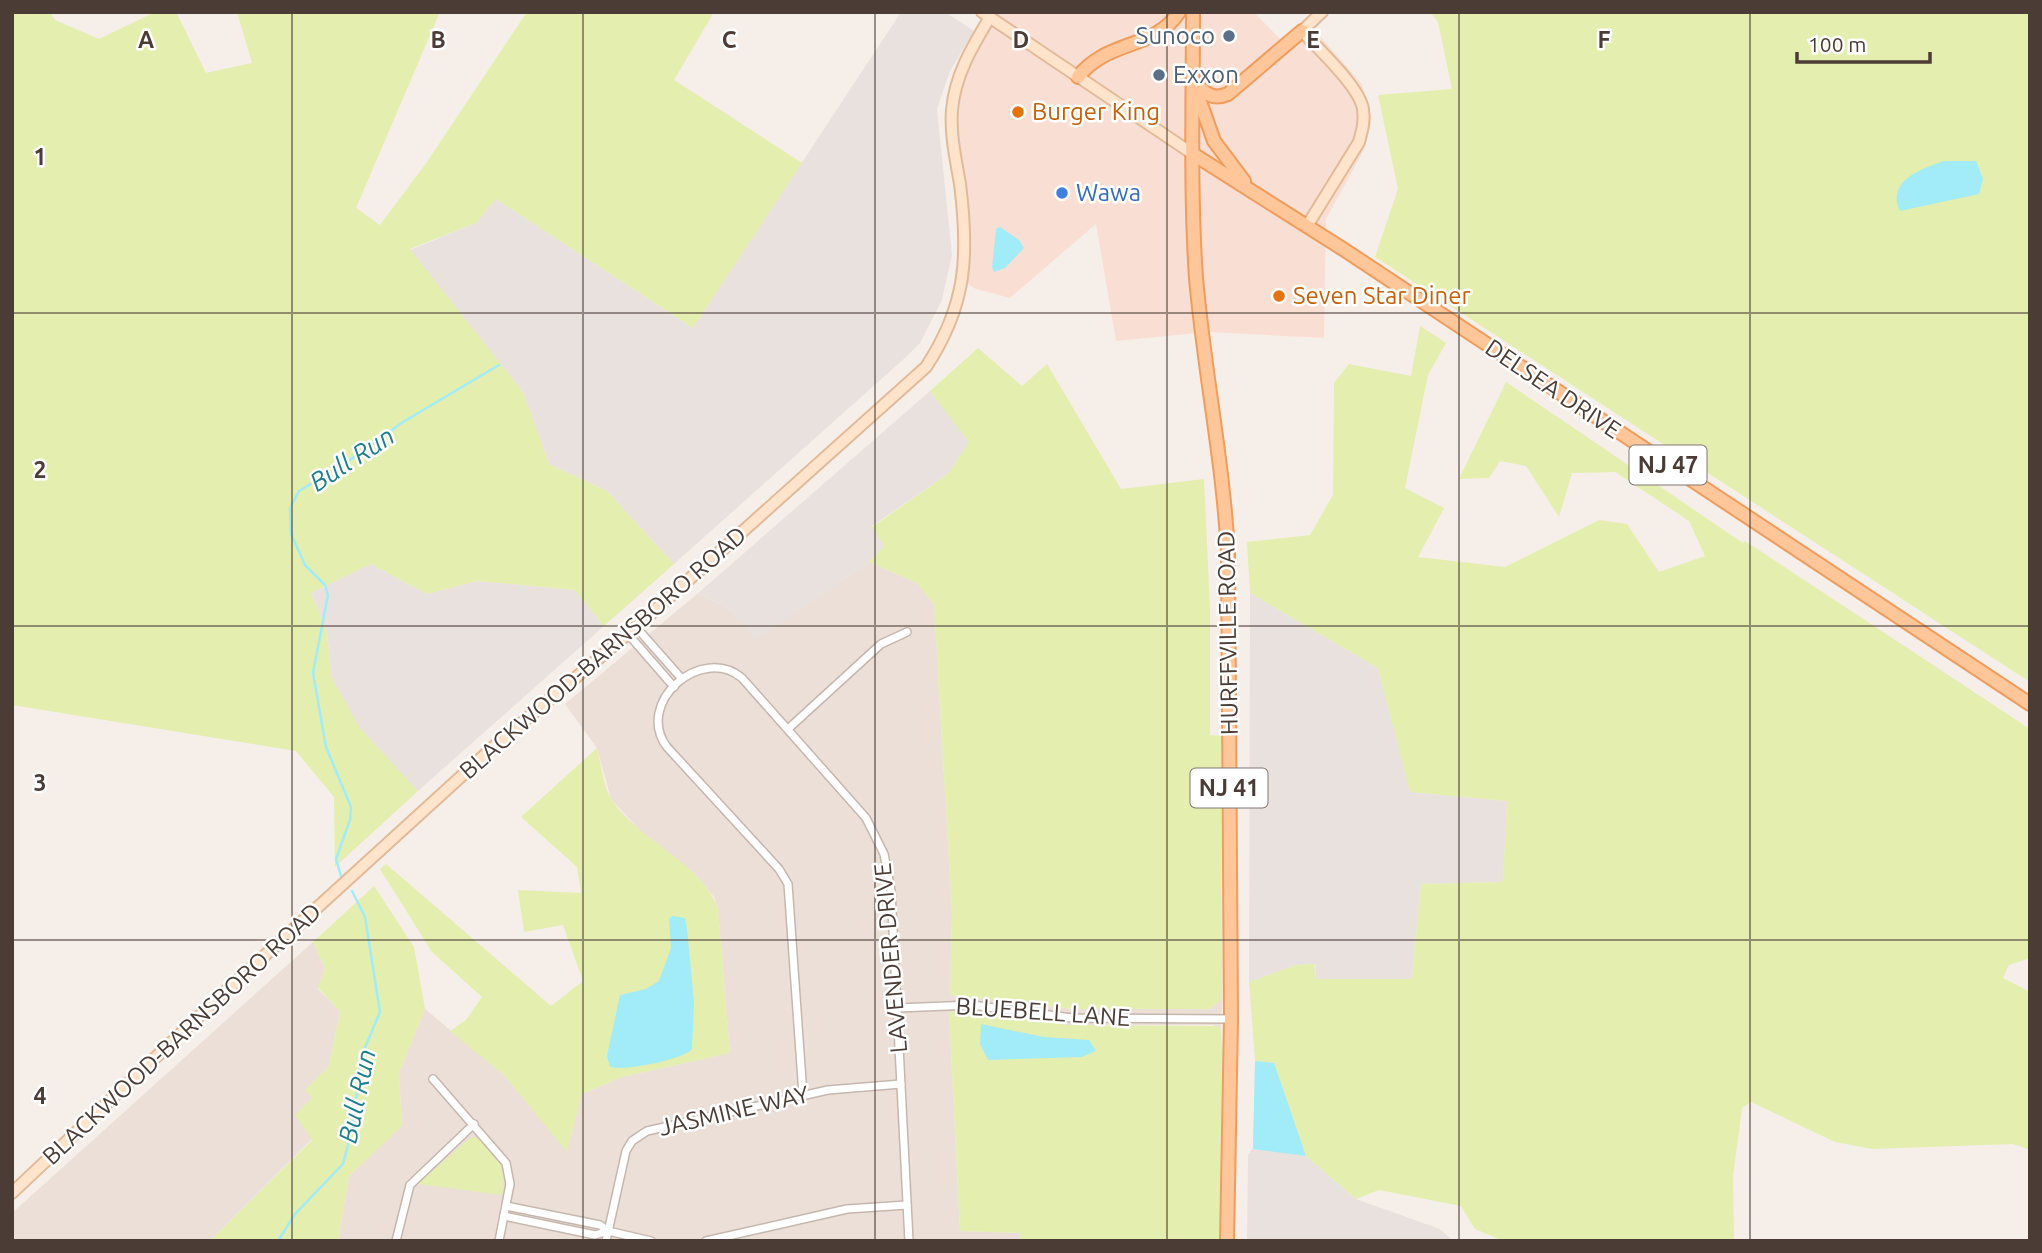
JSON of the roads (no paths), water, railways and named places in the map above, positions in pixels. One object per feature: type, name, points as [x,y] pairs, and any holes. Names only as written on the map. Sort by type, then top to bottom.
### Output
[{"type":"main road","points":[[1078,77],[1098,56],[1163,31],[1179,12]]},
{"type":"main road","name":"NJ 47","points":[[1193,12],[1193,154]]},
{"type":"main road","points":[[1193,80],[1211,97],[1218,99],[1228,94],[1322,12]]},
{"type":"main road","points":[[986,15],[1193,154]]},
{"type":"main road","name":"BLACKWOOD-BARNSBORO ROAD","points":[[12,1193],[465,772],[632,630],[914,382],[939,347],[954,316],[966,257],[952,111],[965,59],[986,15]]},
{"type":"main road","points":[[1301,31],[1354,90],[1363,108],[1364,117],[1359,142],[1307,226]]},
{"type":"main road","name":"NJ 47","points":[[1193,80],[1214,141],[1251,189]]},
{"type":"main road","name":"DELSEA DRIVE","points":[[1193,154],[1251,189],[2030,704]]},
{"type":"main road","name":"HURFFVILLE ROAD","points":[[1193,154],[1196,279],[1224,485],[1228,553],[1231,1019],[1227,1241]]},
{"type":"street","points":[[632,630],[682,679]]},
{"type":"street","points":[[632,630],[674,687]]},
{"type":"street","points":[[788,729],[881,644],[907,632]]},
{"type":"street","name":"LAVENDER DRIVE","points":[[803,1095],[789,887],[779,870],[662,739],[658,727],[659,709],[674,687],[682,679],[708,667],[727,669],[742,678],[860,811],[881,845],[891,891],[909,1241]]},
{"type":"street","name":"BLUEBELL LANE","points":[[897,1008],[969,1004],[1069,1018],[1231,1019]]},
{"type":"street","points":[[433,1079],[506,1163],[510,1180],[499,1241]]},
{"type":"street","name":"JASMINE WAY","points":[[606,1241],[624,1157],[632,1141],[641,1134],[660,1127],[838,1088],[901,1084]]},
{"type":"street","points":[[396,1241],[410,1185],[474,1124]]},
{"type":"street","points":[[706,1241],[853,1208],[907,1205]]},
{"type":"street","points":[[506,1206],[600,1225],[608,1231],[651,1241]]},
{"type":"street","points":[[505,1216],[595,1235],[608,1231]]},
{"type":"water","points":[[1944,161],[1976,161],[1983,179],[1979,194],[1900,211],[1897,201],[1902,184],[1916,172]]},
{"type":"water","points":[[1000,227],[1019,240],[1024,248],[1005,268],[994,272],[992,267],[996,229]]},
{"type":"water","points":[[672,916],[685,918],[687,929],[694,1002],[692,1049],[653,1064],[610,1067],[607,1056],[620,995],[646,989],[659,981],[671,948],[669,919]]},
{"type":"water","points":[[981,1024],[1044,1037],[1089,1040],[1096,1051],[1082,1057],[988,1060],[980,1044]]},
{"type":"water","points":[[1255,1061],[1274,1063],[1306,1156],[1253,1149]]},
{"type":"waterway","name":"Bull Run","points":[[341,876],[336,859],[350,820],[351,807],[326,747],[313,673],[328,595],[325,585],[305,565],[291,534],[290,508],[299,491],[347,462],[403,422],[499,365]]},
{"type":"waterway","name":"Bull Run","points":[[278,1241],[295,1214],[343,1164],[353,1126],[361,1057],[380,1012],[365,917],[352,891]]},
{"type":"place","name":"Sunoco","points":[[1229,36]]},
{"type":"place","name":"Exxon","points":[[1159,75]]},
{"type":"place","name":"Burger King","points":[[1018,112]]},
{"type":"place","name":"Wawa","points":[[1062,193]]},
{"type":"place","name":"Seven Star Diner","points":[[1279,296]]}]
